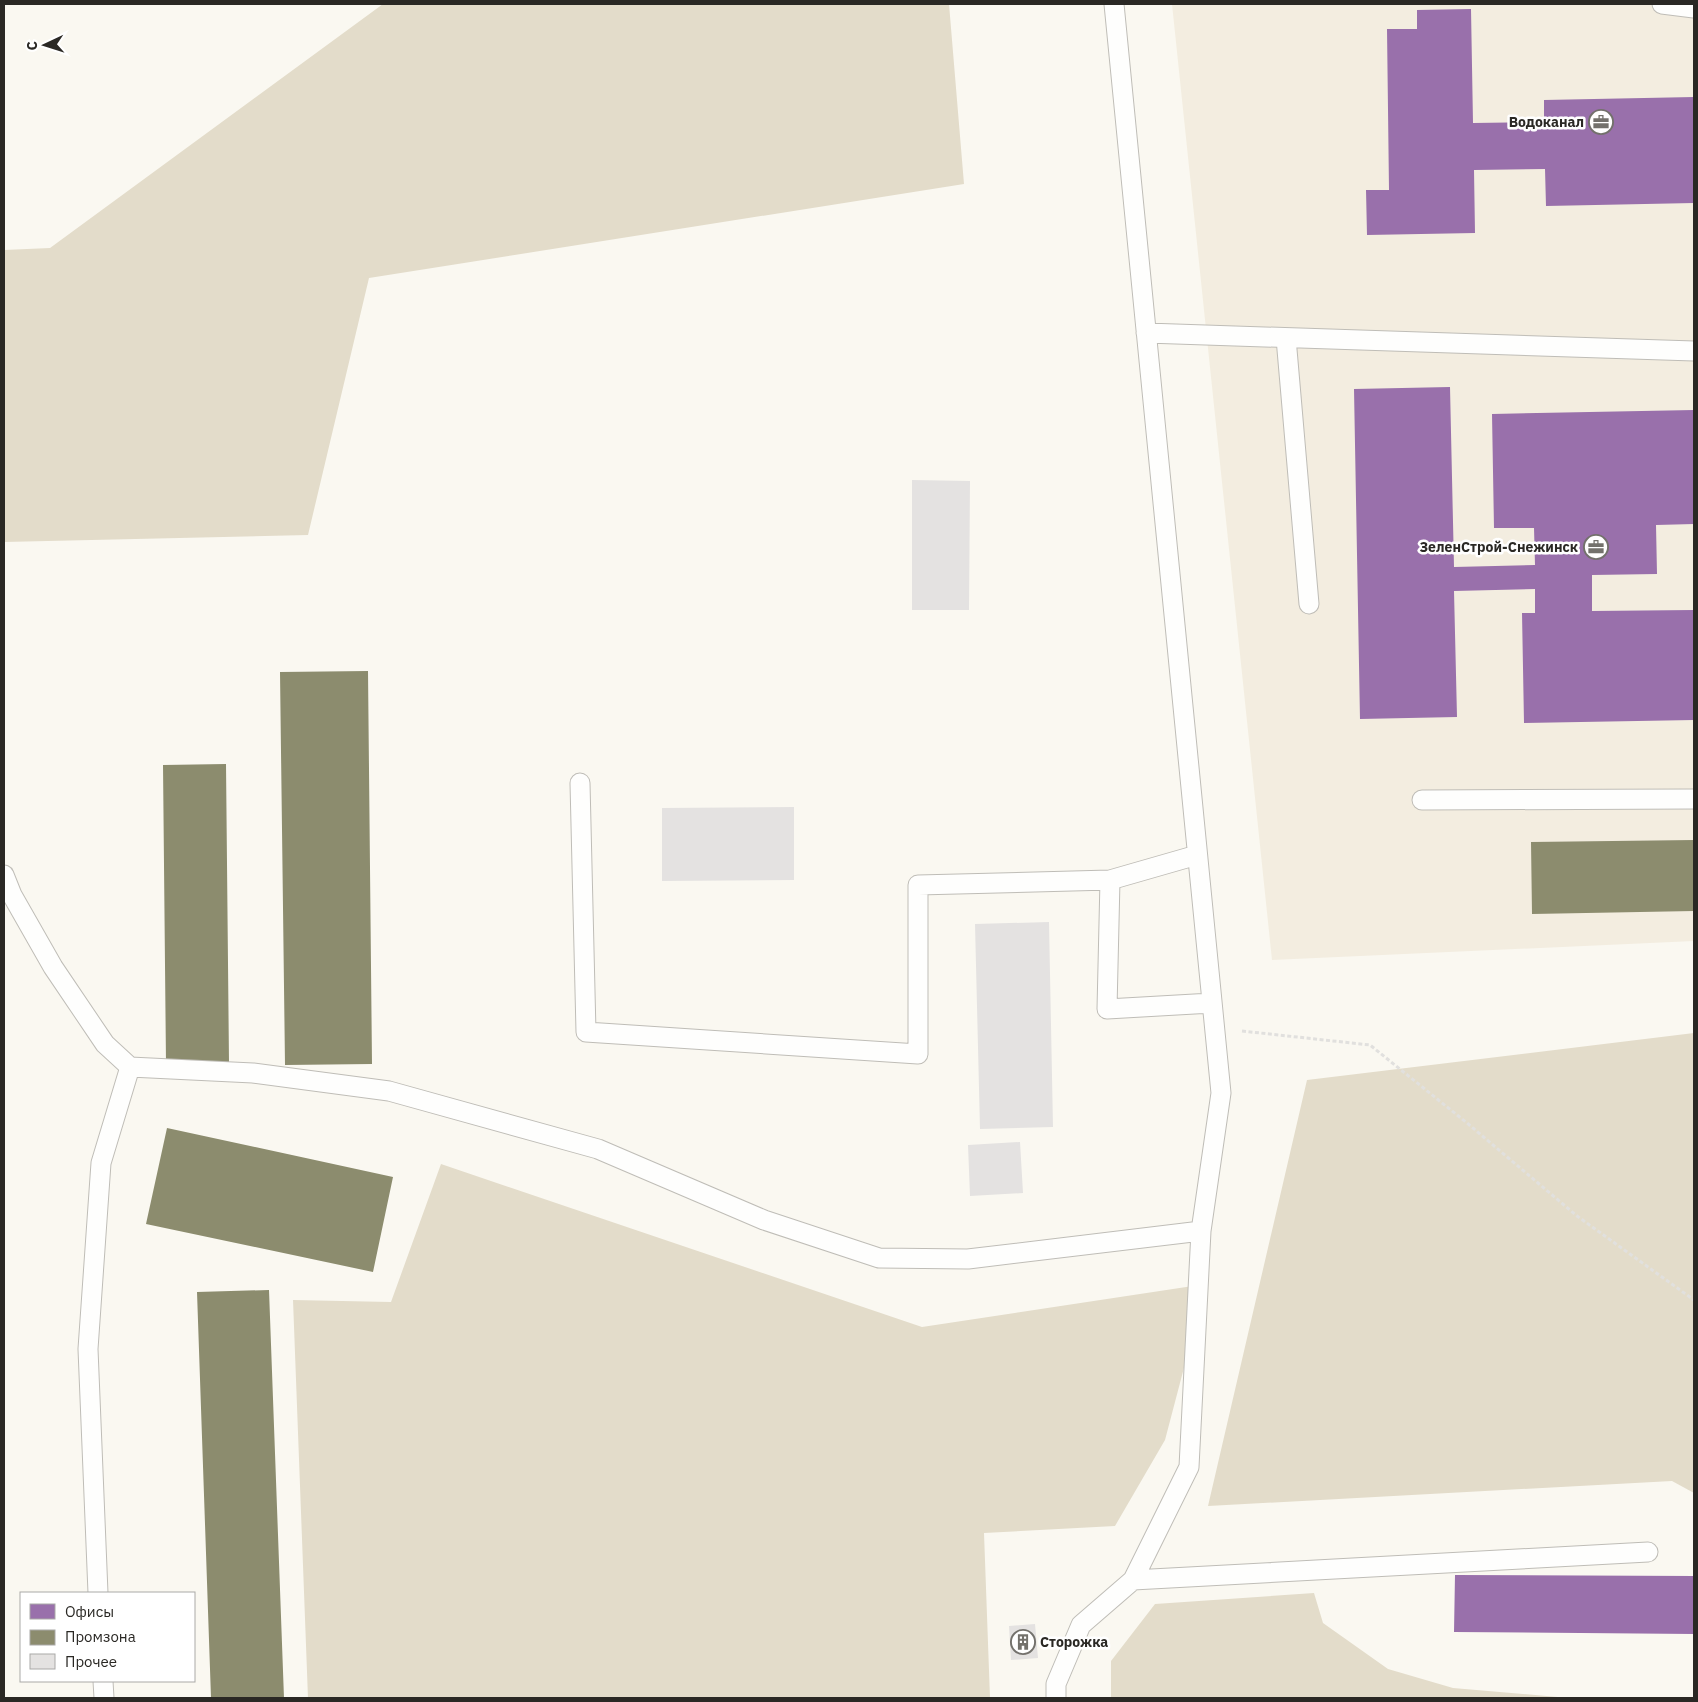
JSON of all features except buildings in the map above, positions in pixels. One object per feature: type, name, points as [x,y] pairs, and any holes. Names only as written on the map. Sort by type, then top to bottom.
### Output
[{"type":"lane","points":[[1056,1698],[1056,1684],[1081,1625],[1133,1580],[1189,1467],[1202,1231],[1221,1093],[1114,4]]},
{"type":"lane","points":[[1662,4],[1694,8]]},
{"type":"lane","points":[[1146,333],[1694,351]]},
{"type":"lane","points":[[1286,338],[1308,604]]},
{"type":"lane","points":[[580,783],[586,1032],[918,1054],[918,885],[1110,880],[1197,856]]},
{"type":"lane","points":[[1422,800],[1694,799]]},
{"type":"lane","points":[[4,875],[12,895],[53,967],[105,1044],[130,1066],[253,1073],[389,1091],[598,1149],[764,1220],[879,1258],[968,1259],[1202,1231]]},
{"type":"lane","points":[[1110,880],[1107,1009],[1212,1003]]},
{"type":"lane","points":[[98,1592],[88,1349],[101,1163],[130,1066]]},
{"type":"lane","points":[[1133,1580],[1648,1552]]},
{"type":"lane","points":[[102,1682],[104,1698]]},
{"type":"path","points":[[1214,1028],[1370,1045],[1468,1123],[1577,1216],[1694,1300]]},
{"type":"shaded area","points":[[383,4],[949,4],[964,184],[369,278],[308,535],[4,542],[4,250],[50,248]]},
{"type":"shaded area","points":[[1172,4],[1694,4],[1694,941],[1272,960]]},
{"type":"shaded area","points":[[1694,1033],[1694,1493],[1672,1481],[1208,1506],[1307,1080]]},
{"type":"shaded area","points":[[441,1164],[922,1327],[1206,1284],[1165,1440],[1115,1526],[984,1533],[990,1698],[308,1698],[293,1300],[391,1302]]},
{"type":"shaded area","points":[[1314,1593],[1323,1623],[1388,1669],[1453,1688],[1569,1698],[1111,1698],[1111,1661],[1155,1604]]},
{"type":"place","name":"Водоканал","points":[[1601,122]]},
{"type":"place","name":"ЗеленСтрой-Снежинск","points":[[1596,547]]},
{"type":"place","name":"Сторожка","points":[[1023,1642]]}]
